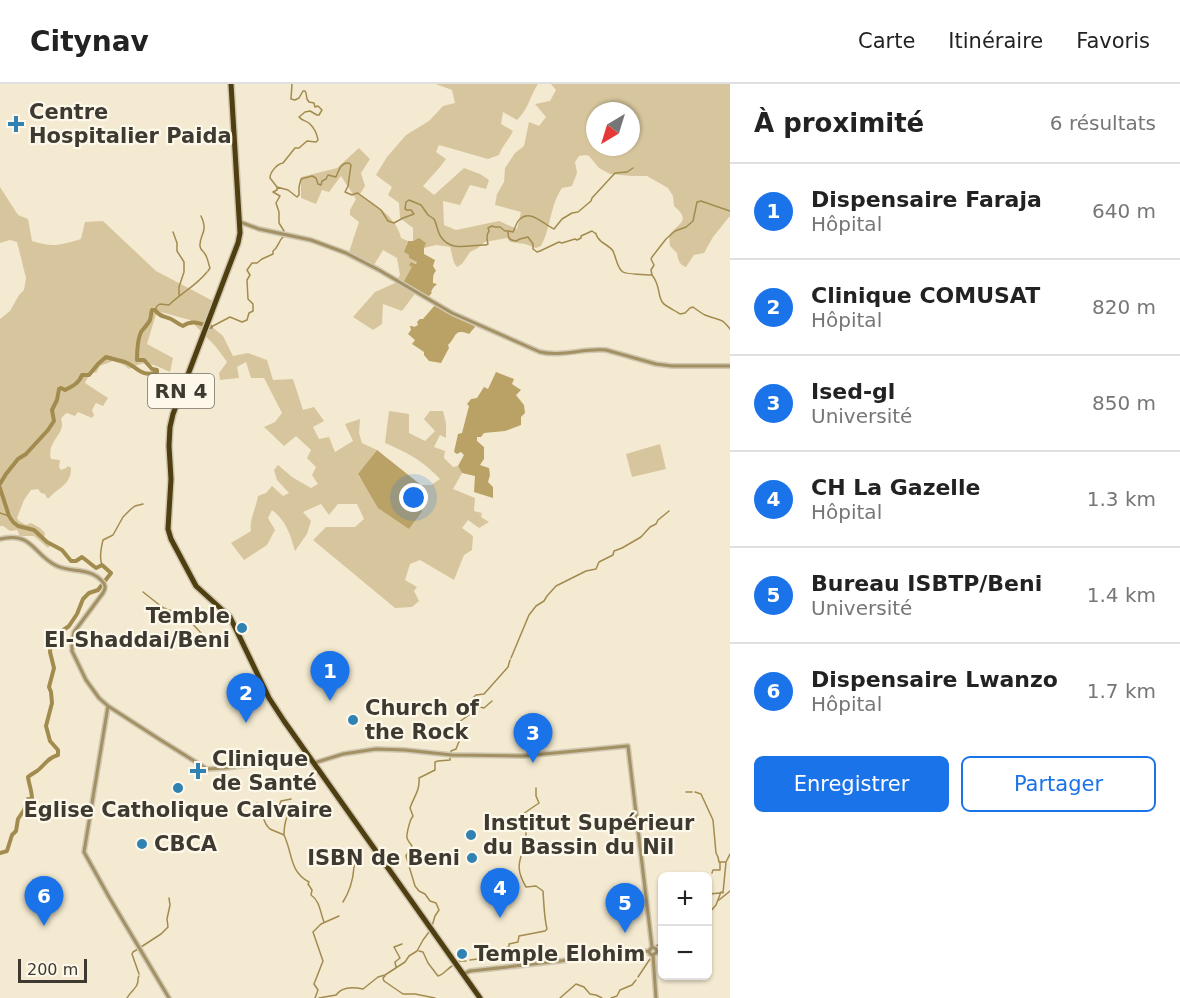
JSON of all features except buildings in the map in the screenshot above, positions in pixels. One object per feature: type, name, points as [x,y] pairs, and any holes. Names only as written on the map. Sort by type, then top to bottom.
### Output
[{"type":"highway","name":"RN 4","points":[[231,84],[240,233],[176,405],[170,427],[171,479],[168,529],[196,586],[230,617],[269,698],[480,998]]},
{"type":"street","points":[[240,222],[259,229],[311,240],[346,253],[452,313],[540,352],[550,354],[606,350],[656,364],[730,366]]},
{"type":"street","points":[[0,539],[25,539],[54,565],[94,574],[103,582],[105,590],[103,594],[74,632],[72,642],[72,651],[86,680],[99,699],[108,706],[207,769],[313,760],[376,749],[451,755],[524,756],[628,746],[652,948]]},
{"type":"street","points":[[108,706],[84,852],[169,998]]},
{"type":"street","points":[[463,974],[470,971],[649,951],[652,948]]},
{"type":"street","points":[[652,948],[657,952],[653,955]]},
{"type":"street","points":[[649,951],[653,955],[656,998]]},
{"type":"shaded area","points":[[436,84],[538,84],[524,112],[517,120],[503,112],[501,124],[513,131],[499,155],[488,159],[439,145],[436,152],[446,159],[423,186],[434,195],[464,168],[480,174],[489,180],[486,189],[470,185],[460,205],[443,201],[444,225],[456,230],[499,221],[517,229],[521,212],[495,205],[497,194],[504,182],[505,168],[515,153],[524,146],[529,122],[539,126],[546,117],[535,104],[550,101],[556,90],[551,84],[730,84],[730,217],[713,237],[704,253],[694,255],[686,267],[682,265],[677,253],[670,246],[669,235],[683,218],[674,206],[673,196],[668,188],[647,176],[610,174],[599,168],[589,156],[640,156],[640,102],[586,102],[586,155],[579,156],[575,162],[577,173],[572,186],[562,188],[558,195],[541,246],[536,248],[510,242],[507,238],[485,242],[470,252],[462,264],[457,267],[450,247],[436,245],[424,248],[418,240],[413,241],[413,228],[400,218],[399,203],[388,195],[392,187],[376,175],[387,157],[406,135],[429,121],[443,106],[455,103],[452,90]]},
{"type":"shaded area","points":[[359,148],[370,159],[361,173],[365,186],[360,194],[390,218],[401,238],[408,241],[406,245],[409,258],[417,262],[417,264],[412,262],[417,291],[402,311],[383,304],[382,324],[373,330],[353,317],[375,292],[395,283],[400,275],[397,258],[383,250],[374,265],[349,252],[359,222],[350,215],[356,199],[341,176],[329,192],[322,190],[316,204],[301,198],[301,177],[337,168]]},
{"type":"shaded area","points":[[0,187],[18,215],[28,219],[32,241],[51,245],[74,241],[81,239],[85,222],[103,221],[156,271],[213,301],[206,322],[223,336],[233,356],[248,353],[267,360],[273,380],[293,379],[303,410],[314,407],[324,421],[313,427],[319,439],[329,437],[335,452],[353,441],[345,424],[360,419],[359,433],[362,443],[377,450],[358,475],[369,491],[409,529],[422,512],[421,485],[431,485],[440,479],[414,458],[385,443],[389,411],[409,414],[409,433],[425,441],[435,431],[424,419],[430,411],[443,411],[446,438],[440,435],[434,447],[445,451],[444,458],[453,467],[458,466],[462,473],[453,489],[475,498],[474,511],[482,513],[481,517],[489,522],[479,528],[468,520],[462,528],[473,536],[472,550],[464,555],[454,580],[420,560],[410,564],[405,580],[417,587],[414,591],[419,601],[412,607],[395,608],[313,540],[326,527],[355,527],[364,519],[357,504],[338,504],[329,515],[321,504],[303,512],[311,521],[307,534],[295,551],[285,524],[272,510],[268,518],[275,530],[267,545],[244,560],[231,543],[251,531],[258,496],[266,493],[272,486],[283,496],[289,493],[277,480],[274,470],[278,465],[292,477],[311,488],[318,484],[312,475],[316,467],[307,458],[311,450],[296,436],[284,446],[264,427],[275,422],[282,413],[264,378],[251,378],[246,362],[237,367],[239,378],[220,380],[219,373],[227,362],[216,347],[190,320],[157,311],[147,344],[173,358],[170,372],[145,363],[129,369],[113,361],[100,366],[96,373],[91,371],[85,383],[108,398],[103,406],[96,403],[92,410],[94,415],[92,418],[78,412],[75,416],[67,413],[64,415],[61,419],[61,429],[51,447],[51,459],[60,460],[61,470],[68,466],[71,468],[69,478],[49,498],[38,489],[31,490],[24,500],[17,518],[26,525],[31,523],[40,528],[45,533],[44,538],[50,546],[48,548],[34,536],[20,536],[17,530],[10,531],[0,526],[0,319],[10,311],[24,290],[26,278],[17,242],[10,240],[0,243]]},
{"type":"shaded area","points":[[419,238],[426,243],[424,254],[435,260],[433,266],[436,271],[433,283],[437,284],[428,297],[403,283],[412,267],[409,265],[411,262],[416,264],[417,262],[404,252],[408,241]]},
{"type":"shaded area","points":[[435,305],[475,327],[469,334],[460,332],[456,334],[448,345],[449,348],[441,363],[429,361],[424,352],[412,344],[415,340],[408,334],[411,330],[410,326],[418,325],[417,322],[423,319]]},
{"type":"shaded area","points":[[496,372],[514,379],[512,384],[521,390],[516,395],[524,405],[525,413],[521,417],[521,425],[505,431],[484,433],[481,437],[477,437],[477,441],[484,447],[484,459],[480,465],[489,468],[488,482],[493,487],[493,498],[474,492],[475,476],[462,473],[458,466],[464,455],[461,452],[457,454],[454,452],[458,434],[462,433],[469,406],[467,404],[471,399],[477,398],[484,387],[488,389]]},
{"type":"shaded area","points":[[660,444],[666,469],[632,477],[626,454]]},
{"type":"shaded area","points":[[377,450],[421,485],[422,512],[409,529],[378,508],[358,474]]},
{"type":"waterway","points":[[211,327],[230,317],[242,322],[247,320],[249,313],[253,311],[253,304],[248,299],[247,280],[250,275],[247,270],[252,263],[257,263],[273,254],[284,236],[276,203],[280,196],[273,192],[277,190],[277,187],[270,178],[271,173],[295,148],[299,148],[307,141],[316,142],[318,140],[309,123],[299,117],[310,111],[319,115],[322,110],[309,102],[305,91],[299,98],[291,99],[292,84]]},
{"type":"waterway","points":[[277,187],[288,190],[297,197],[301,179],[312,176],[321,185],[328,175],[336,177],[342,165],[349,163],[351,165],[345,192],[352,195],[359,194],[381,210],[388,221],[394,223],[414,214],[411,210],[405,209],[406,202],[409,200],[421,205],[434,219],[441,237],[451,245],[462,247],[486,245],[488,244],[488,228],[492,226],[508,231],[509,238],[514,241],[528,237],[533,244],[533,249],[537,252],[559,242],[577,240],[592,231],[610,247],[623,272],[646,275],[652,275],[651,270],[654,265],[651,259],[666,239],[693,221],[697,202],[701,201],[730,211]]},
{"type":"waterway","points":[[509,231],[513,232],[519,220],[524,216],[533,217],[554,229],[562,219],[578,212],[591,201],[615,173],[627,172],[633,168]]},
{"type":"waterway","points":[[201,216],[204,230],[200,247],[207,259],[210,268],[208,271]]},
{"type":"waterway","points":[[173,232],[177,251],[184,262],[179,295]]},
{"type":"waterway","points":[[155,310],[160,304],[169,305],[207,272]]},
{"type":"waterway","points":[[652,275],[657,283],[661,300],[666,306],[680,314],[693,307],[705,315],[721,320],[730,329]]},
{"type":"waterway","points":[[0,484],[18,459],[26,454],[54,421],[52,410],[59,389],[65,390],[73,386],[82,375],[89,375],[106,357],[125,362],[143,373],[157,372],[144,360],[137,360],[140,335],[150,320],[152,310],[183,326],[193,322],[211,327]]},
{"type":"waterway","points":[[0,488],[9,516],[18,526],[34,530],[47,542],[62,550],[71,561],[82,557],[96,568],[102,565],[111,573],[98,590],[89,593],[83,599],[69,626],[51,641],[50,652],[54,668],[49,687],[52,703],[46,726],[50,741],[58,750],[58,755],[28,777],[32,799],[28,799],[18,819],[16,831],[12,835],[7,851],[0,853]]},
{"type":"waterway","points":[[102,565],[100,556],[103,540],[113,535],[123,517],[131,509],[143,504]]},
{"type":"waterway","points":[[511,658],[529,615],[556,586],[586,571],[596,569],[599,562],[641,537],[669,511]]},
{"type":"waterway","points":[[0,513],[9,516]]},
{"type":"waterway","points":[[143,592],[162,607],[187,618],[201,633]]},
{"type":"waterway","points":[[432,926],[439,910],[436,903],[430,901],[415,886],[406,856],[412,846],[407,836],[413,816],[410,808],[418,790],[419,778],[435,770],[435,762],[450,760],[451,751],[456,749],[460,739],[459,722],[475,711],[472,699],[476,695],[484,694],[508,667],[510,660]]},
{"type":"waterway","points":[[475,706],[484,708],[492,701]]},
{"type":"waterway","points":[[470,960],[509,947],[509,944],[518,942],[519,936],[547,929],[543,891],[536,886],[526,887],[519,865],[526,834],[523,814],[539,803],[536,788]]},
{"type":"waterway","points":[[686,792],[692,792]]},
{"type":"waterway","points":[[695,792],[701,794],[713,820],[719,862],[726,862]]},
{"type":"waterway","points":[[284,835],[287,817],[285,810],[279,806],[281,801],[291,799]]},
{"type":"waterway","points":[[257,803],[267,826],[284,835],[292,862],[298,873],[309,882],[311,895],[318,904],[324,922]]},
{"type":"waterway","points":[[712,910],[721,892],[723,893],[726,862],[730,854]]},
{"type":"waterway","points":[[343,902],[352,881],[355,865],[352,860]]},
{"type":"waterway","points":[[712,873],[713,870],[720,870],[720,862]]},
{"type":"waterway","points":[[719,900],[730,891]]},
{"type":"waterway","points":[[712,894],[720,893]]},
{"type":"waterway","points":[[141,947],[168,927],[169,898]]},
{"type":"waterway","points":[[315,998],[318,990],[314,984],[323,961],[313,932],[321,924],[339,916]]},
{"type":"waterway","points":[[319,998],[336,995],[348,988],[363,989],[378,977],[405,962],[417,951],[429,932]]},
{"type":"waterway","points":[[396,967],[395,962],[400,958],[394,947],[402,944]]},
{"type":"waterway","points":[[138,949],[132,954],[139,974]]},
{"type":"waterway","points":[[419,951],[423,952],[438,976],[452,966]]},
{"type":"waterway","points":[[638,977],[650,959]]},
{"type":"waterway","points":[[459,961],[466,961]]},
{"type":"waterway","points":[[127,998],[136,987],[139,976]]},
{"type":"waterway","points":[[385,976],[384,981],[403,994],[435,998]]},
{"type":"waterway","points":[[611,998],[617,996],[620,990],[632,985],[636,980]]},
{"type":"waterway","points":[[560,998],[576,984],[584,987],[590,994],[602,998]]},
{"type":"place","name":"Centre Hospitalier Paida","points":[[16,124]]},
{"type":"place","name":"Temble El-Shaddai/Beni","points":[[242,628]]},
{"type":"place","name":"Dispensaire Faraja","points":[[330,701]]},
{"type":"place","name":"Church of the Rock","points":[[353,720]]},
{"type":"place","name":"Clinique COMUSAT","points":[[246,723]]},
{"type":"place","name":"Ised-gl","points":[[533,763]]},
{"type":"place","name":"Clinique de Santé","points":[[198,771]]},
{"type":"place","name":"Eglise Catholique Calvaire","points":[[178,788]]},
{"type":"place","name":"Institut Supérieur du Bassin du Nil","points":[[471,835]]},
{"type":"place","name":"CBCA","points":[[142,844]]},
{"type":"place","name":"ISBN de Beni","points":[[472,858]]},
{"type":"place","name":"CH La Gazelle","points":[[500,918]]},
{"type":"place","name":"Dispensaire Lwanzo","points":[[44,926]]},
{"type":"place","name":"Bureau ISBTP/Beni","points":[[625,933]]},
{"type":"place","name":"Temple Elohim","points":[[462,954]]}]
